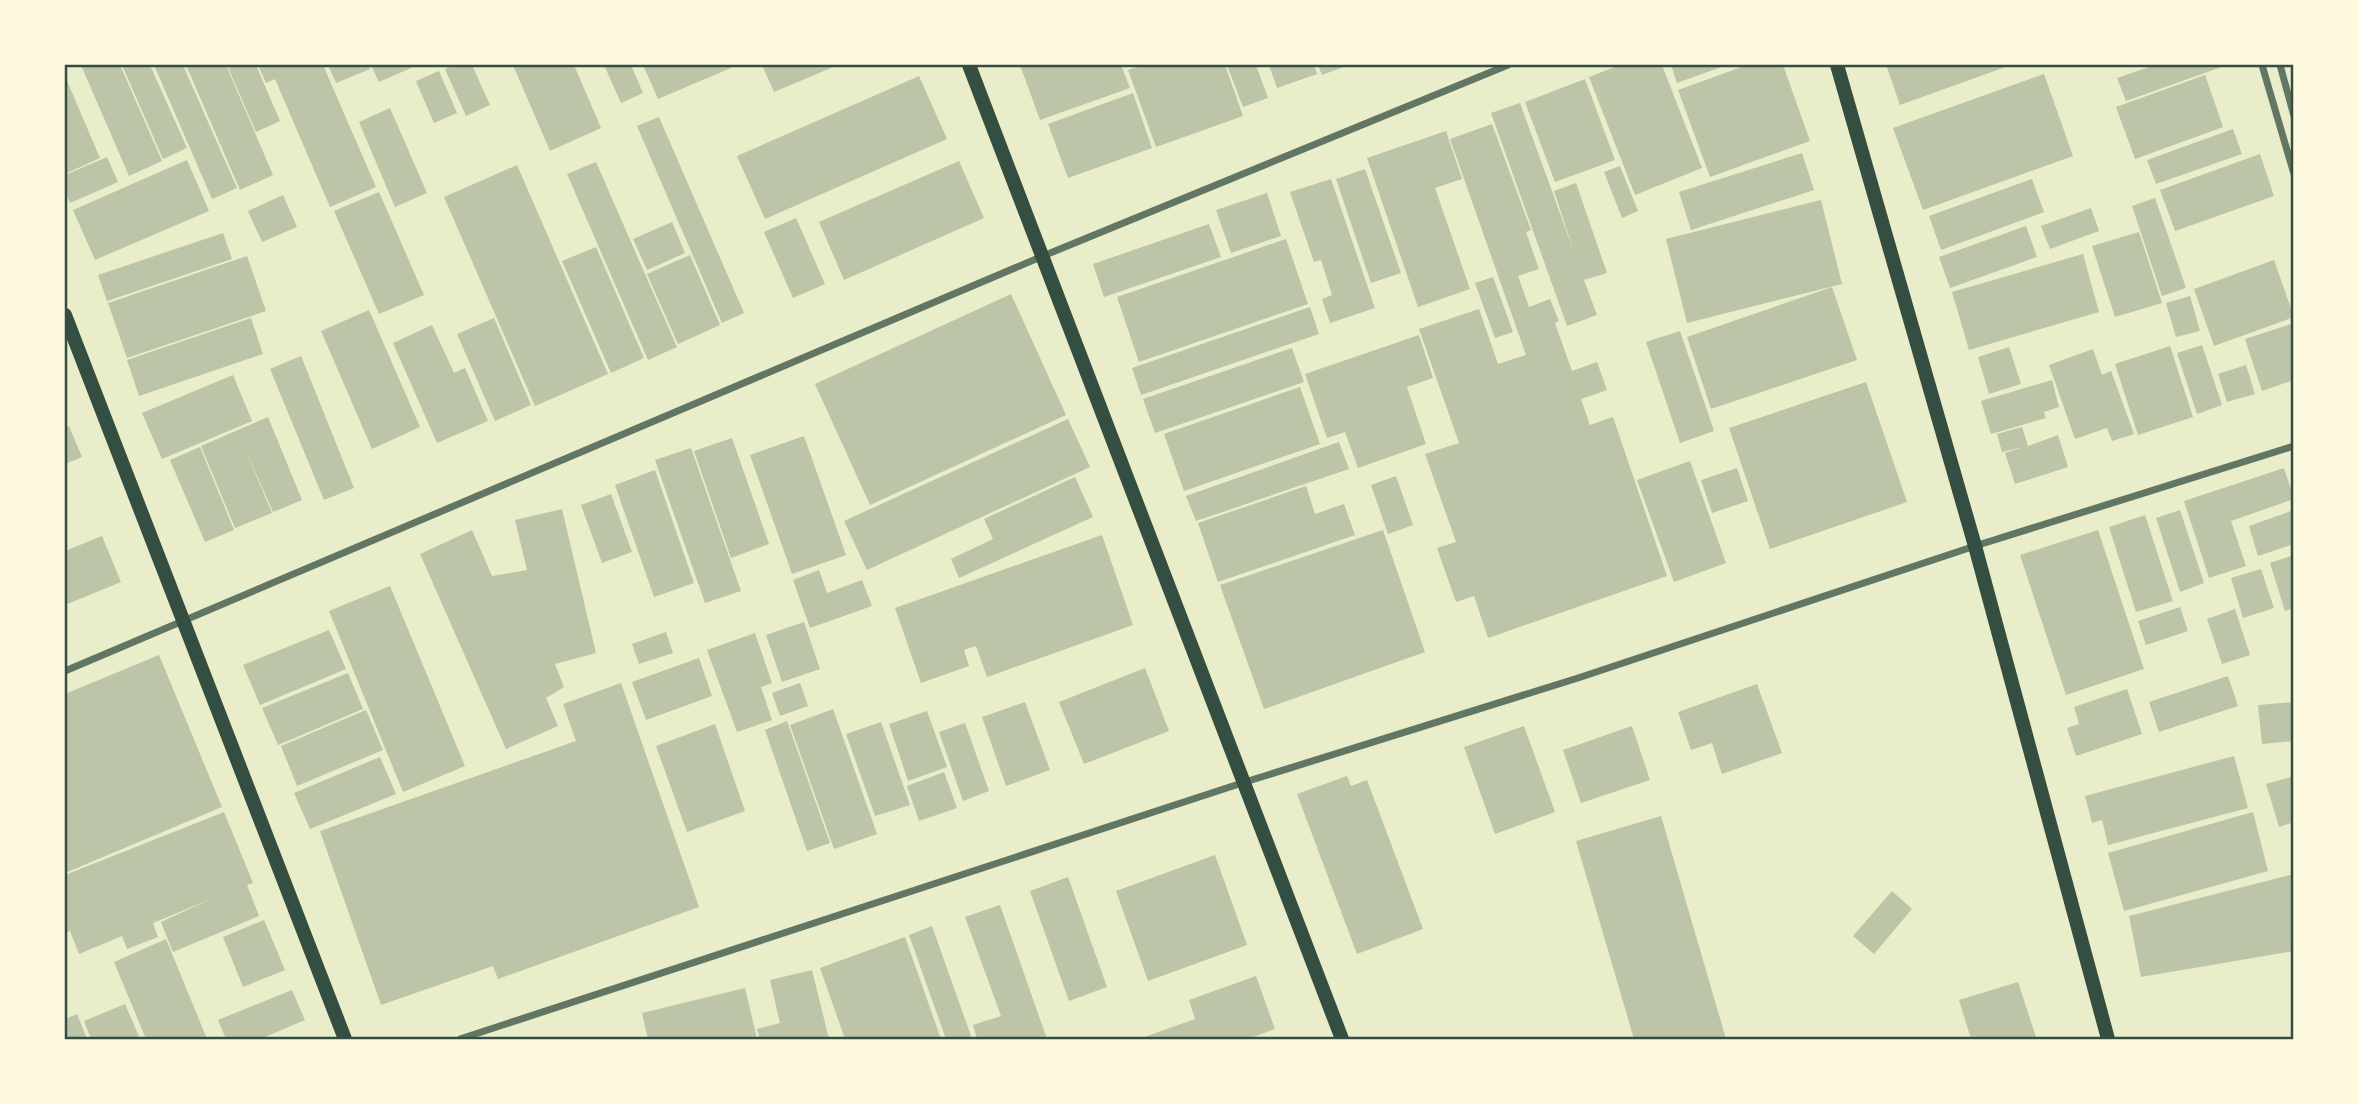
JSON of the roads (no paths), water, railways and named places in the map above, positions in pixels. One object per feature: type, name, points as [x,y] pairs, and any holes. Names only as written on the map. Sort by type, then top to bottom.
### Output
[{"type":"main road","points":[[969,65],[1342,1039]]},
{"type":"main road","points":[[1837,65],[1975,546],[2108,1039]]},
{"type":"main road","points":[[65,315],[345,1039]]},
{"type":"street","points":[[65,671],[1043,256],[1508,65]]},
{"type":"street","points":[[2262,65],[2294,174]]},
{"type":"street","points":[[2280,65],[2294,116]]},
{"type":"street","points":[[460,1039],[1242,783],[1578,678],[1975,546],[2294,446]]}]
